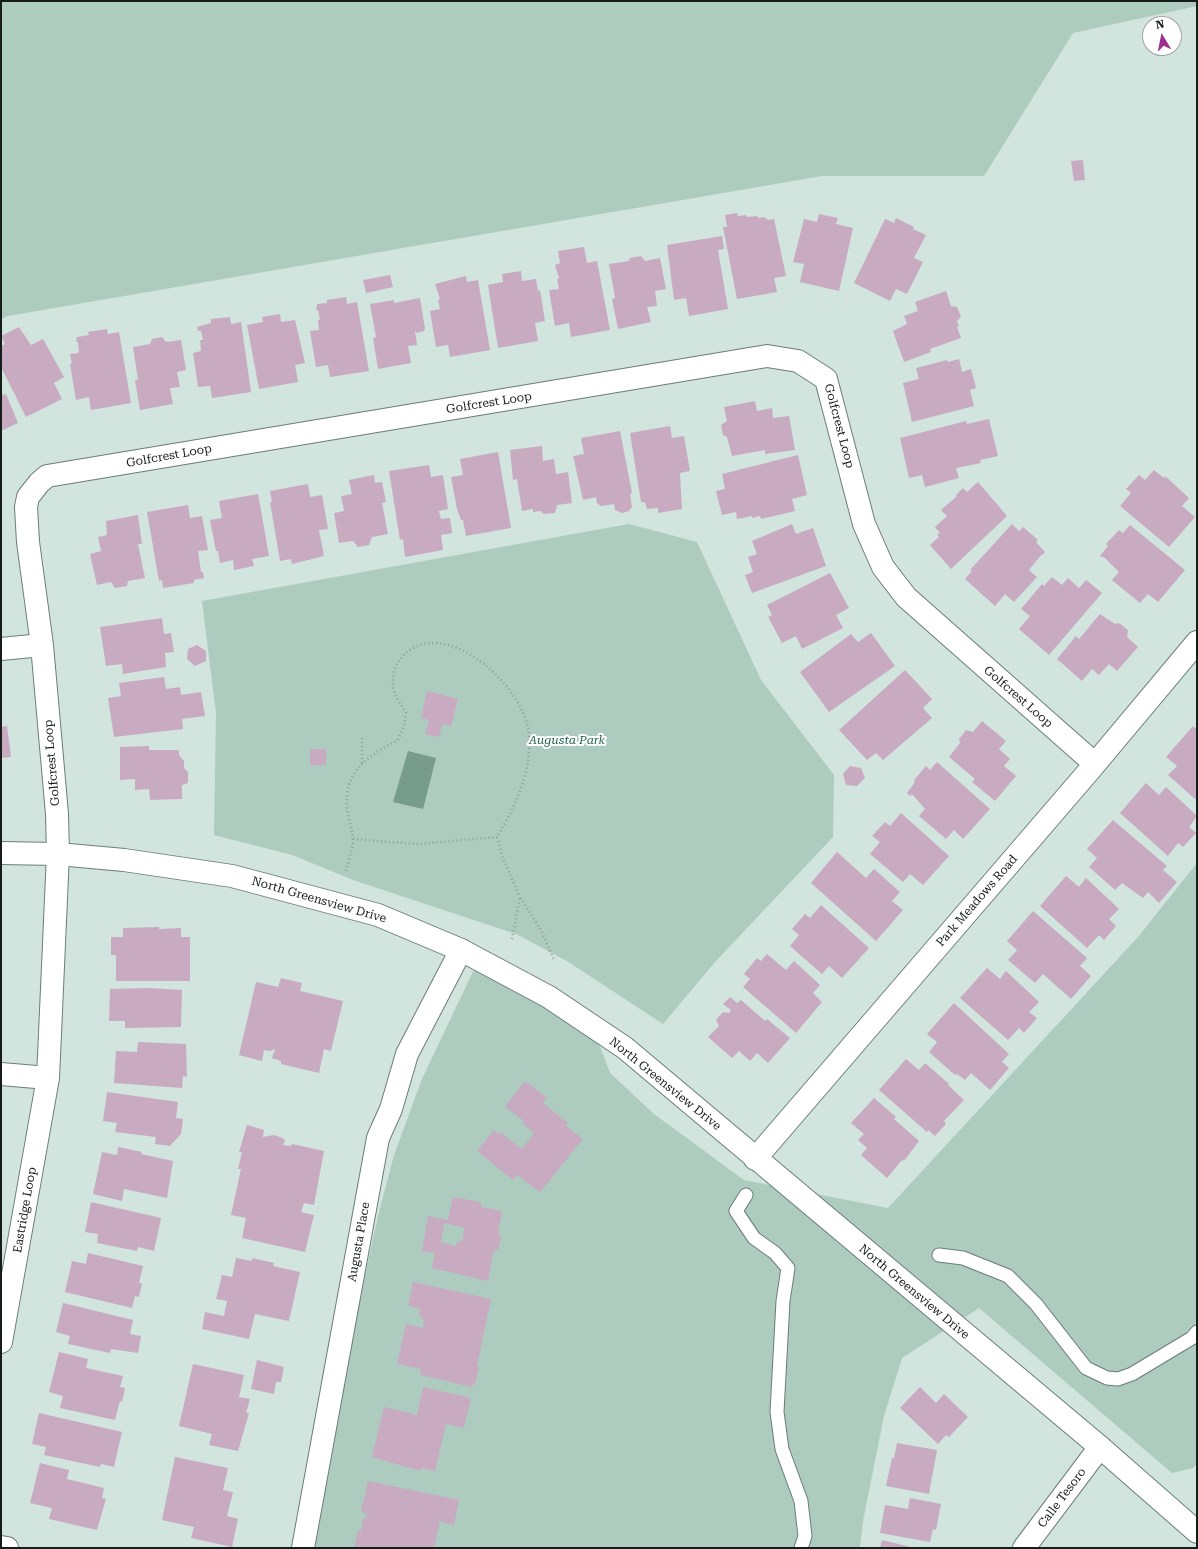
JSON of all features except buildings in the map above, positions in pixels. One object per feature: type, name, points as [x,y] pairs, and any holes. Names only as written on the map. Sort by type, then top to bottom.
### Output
[{"type":"street","name":"Golfcrest Loop","points":[[58,854],[57,814],[42,645],[28,542],[26,507],[31,492],[47,476],[767,356],[798,361],[826,379],[864,524],[876,553],[894,582],[924,614],[1095,764]]},
{"type":"street","name":"Park Meadows Road","points":[[755,1159],[1095,764],[1197,642]]},
{"type":"street","points":[[1,649],[42,645]]},
{"type":"street","name":"North Greensview Drive","points":[[1,853],[58,854],[124,860],[232,876],[378,915],[461,950],[549,998],[625,1048],[755,1159],[1100,1447],[1197,1532]]},
{"type":"street","name":"Eastridge Loop","points":[[1,1342],[48,1078],[58,854]]},
{"type":"street","name":"Augusta Place","points":[[303,1548],[378,1138],[391,1110],[407,1054],[461,950]]},
{"type":"street","points":[[1,1074],[48,1078]]},
{"type":"street","name":"Calle Tesoro","points":[[1024,1548],[1100,1447]]},
{"type":"street","points":[[1,1546],[7,1548]]},
{"type":"lane","points":[[746,1194],[736,1211],[754,1238],[775,1253],[788,1268],[783,1300],[777,1412],[782,1449],[801,1501],[805,1536],[801,1548]]},
{"type":"lane","points":[[939,1255],[963,1258],[1008,1276],[1036,1304],[1086,1368],[1107,1378],[1118,1379],[1132,1374],[1192,1338],[1197,1332]]},
{"type":"path","points":[[346,871],[353,839],[348,813],[347,793],[350,781],[356,770],[376,752],[398,740],[404,725],[406,713],[395,696],[393,686],[393,673],[397,662],[407,652],[421,645],[441,642],[460,649],[498,675],[513,692],[524,712],[529,733],[529,750],[520,791],[508,819],[497,838],[502,856],[520,897],[541,930],[554,960]]},
{"type":"path","points":[[362,736],[362,764]]},
{"type":"path","points":[[353,839],[416,844],[497,838]]},
{"type":"path","points":[[512,939],[520,897]]},
{"type":"green space","points":[[1,1],[1197,1],[1197,6],[1151,16],[1142,16],[1142,18],[1073,33],[984,176],[822,176],[8,316],[1,319]]},
{"type":"green space","name":"Augusta Park","points":[[629,524],[697,542],[761,680],[834,775],[833,837],[715,962],[663,1024],[567,961],[516,934],[353,880],[292,855],[214,835],[216,713],[202,601]]},
{"type":"green space","points":[[1197,863],[1197,1464],[1193,1468],[1172,1473],[979,1308],[902,1358],[884,1416],[863,1521],[860,1548],[305,1548],[378,1216],[394,1155],[422,1079],[479,959],[593,1028],[610,1073],[654,1114],[744,1180],[888,1208],[1138,937]]},
{"type":"shaded area","points":[[408,751],[436,758],[423,809],[393,802]]}]
